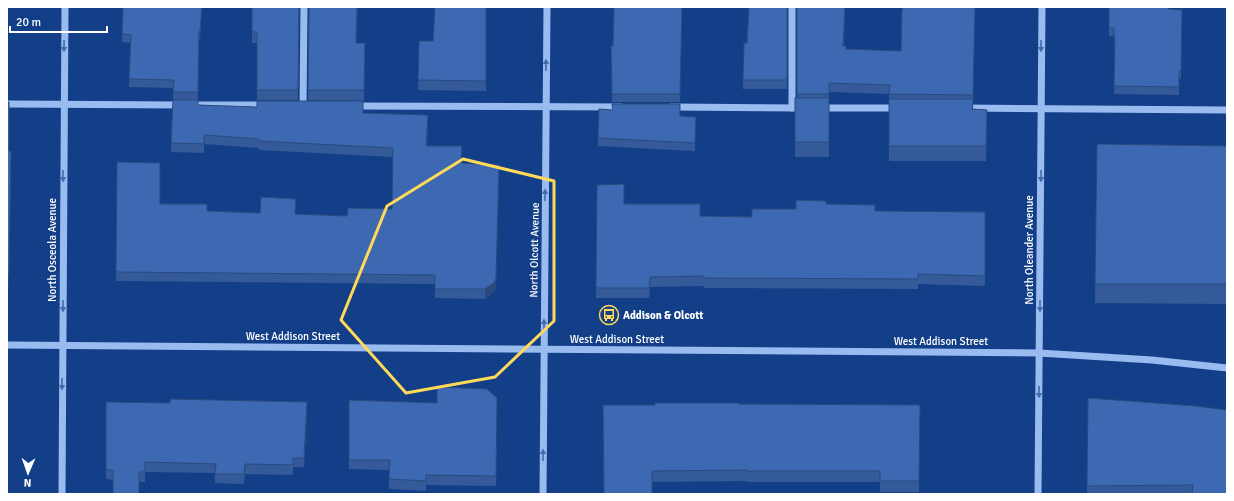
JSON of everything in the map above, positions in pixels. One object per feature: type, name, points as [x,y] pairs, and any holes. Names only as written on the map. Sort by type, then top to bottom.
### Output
[{"type":"street","name":"North Osceola Avenue","points":[[62,494],[64,7]]},
{"type":"street","points":[[303,106],[304,7]]},
{"type":"street","name":"North Olcott Avenue","points":[[543,494],[547,7]]},
{"type":"street","points":[[792,7],[792,108]]},
{"type":"street","name":"North Oleander Avenue","points":[[1038,494],[1042,7]]},
{"type":"street","points":[[7,104],[271,106]]},
{"type":"street","points":[[295,106],[311,106]]},
{"type":"street","points":[[350,106],[625,107]]},
{"type":"street","points":[[665,107],[908,108]]},
{"type":"street","points":[[955,108],[1227,110]]},
{"type":"street","name":"West Addison Street","points":[[7,345],[1039,353],[1152,360],[1227,368]]},
{"type":"highlighted area","points":[[463,159],[554,181],[554,321],[495,377],[406,393],[341,320],[387,206]]},
{"type":"building","points":[[123,7],[202,7],[199,31],[198,92],[173,92],[174,80],[129,79],[131,35],[122,34]]},
{"type":"building","points":[[252,7],[299,7],[298,90],[257,90],[257,32],[252,32]]},
{"type":"building","points":[[309,7],[357,7],[356,43],[365,43],[364,90],[308,90]]},
{"type":"building","points":[[435,7],[486,7],[486,81],[418,80],[419,41],[433,41]]},
{"type":"building","points":[[614,7],[682,7],[680,94],[612,94],[611,46],[613,46]]},
{"type":"building","points":[[749,7],[787,7],[787,80],[743,80],[744,43],[747,43]]},
{"type":"building","points":[[797,7],[845,7],[843,46],[846,46],[846,49],[901,51],[902,8],[975,7],[973,95],[889,94],[890,85],[829,83],[829,94],[797,94]]},
{"type":"building","points":[[1109,7],[1168,7],[1168,9],[1182,10],[1181,71],[1179,71],[1179,87],[1114,86],[1115,38],[1114,28],[1109,28]]},
{"type":"building","points":[[795,98],[829,98],[829,142],[795,142]]},
{"type":"building","points":[[889,99],[973,99],[972,109],[987,110],[986,146],[889,146]]},
{"type":"building","points":[[173,100],[198,100],[198,105],[257,107],[257,101],[363,101],[363,113],[428,115],[426,146],[462,146],[461,163],[499,165],[496,278],[494,283],[485,289],[435,289],[435,275],[116,272],[117,162],[160,163],[160,204],[207,204],[207,211],[260,213],[261,197],[296,199],[295,214],[347,216],[348,208],[392,209],[393,148],[259,141],[259,139],[204,135],[204,144],[171,143]]},
{"type":"building","points":[[7,102],[9,102],[9,151],[11,151],[9,274],[7,275]]},
{"type":"building","points":[[612,104],[680,104],[680,116],[696,117],[695,143],[598,138],[599,109],[613,110]]},
{"type":"building","points":[[1097,144],[1227,146],[1227,284],[1095,284]]},
{"type":"building","points":[[624,184],[624,204],[700,204],[700,216],[752,217],[752,209],[796,209],[796,200],[826,201],[826,204],[875,205],[875,211],[985,212],[985,276],[918,274],[918,279],[704,278],[704,276],[650,277],[649,288],[596,288],[597,185]]},
{"type":"building","points":[[437,387],[487,389],[497,398],[496,476],[426,475],[426,481],[389,479],[390,460],[349,460],[349,400],[437,403]]},
{"type":"building","points":[[1088,398],[1196,406],[1227,410],[1227,494],[1192,493],[1193,485],[1087,486]]},
{"type":"building","points":[[170,399],[307,402],[304,458],[293,458],[293,465],[245,464],[244,474],[215,474],[216,464],[145,462],[145,472],[139,472],[139,494],[113,494],[113,470],[106,470],[106,402],[170,403]]},
{"type":"building","points":[[655,403],[920,405],[919,481],[880,481],[880,471],[652,471],[652,494],[604,494],[603,405],[655,405]]},
{"type":"place","name":"Addison & Olcott","points":[[609,315]]}]
